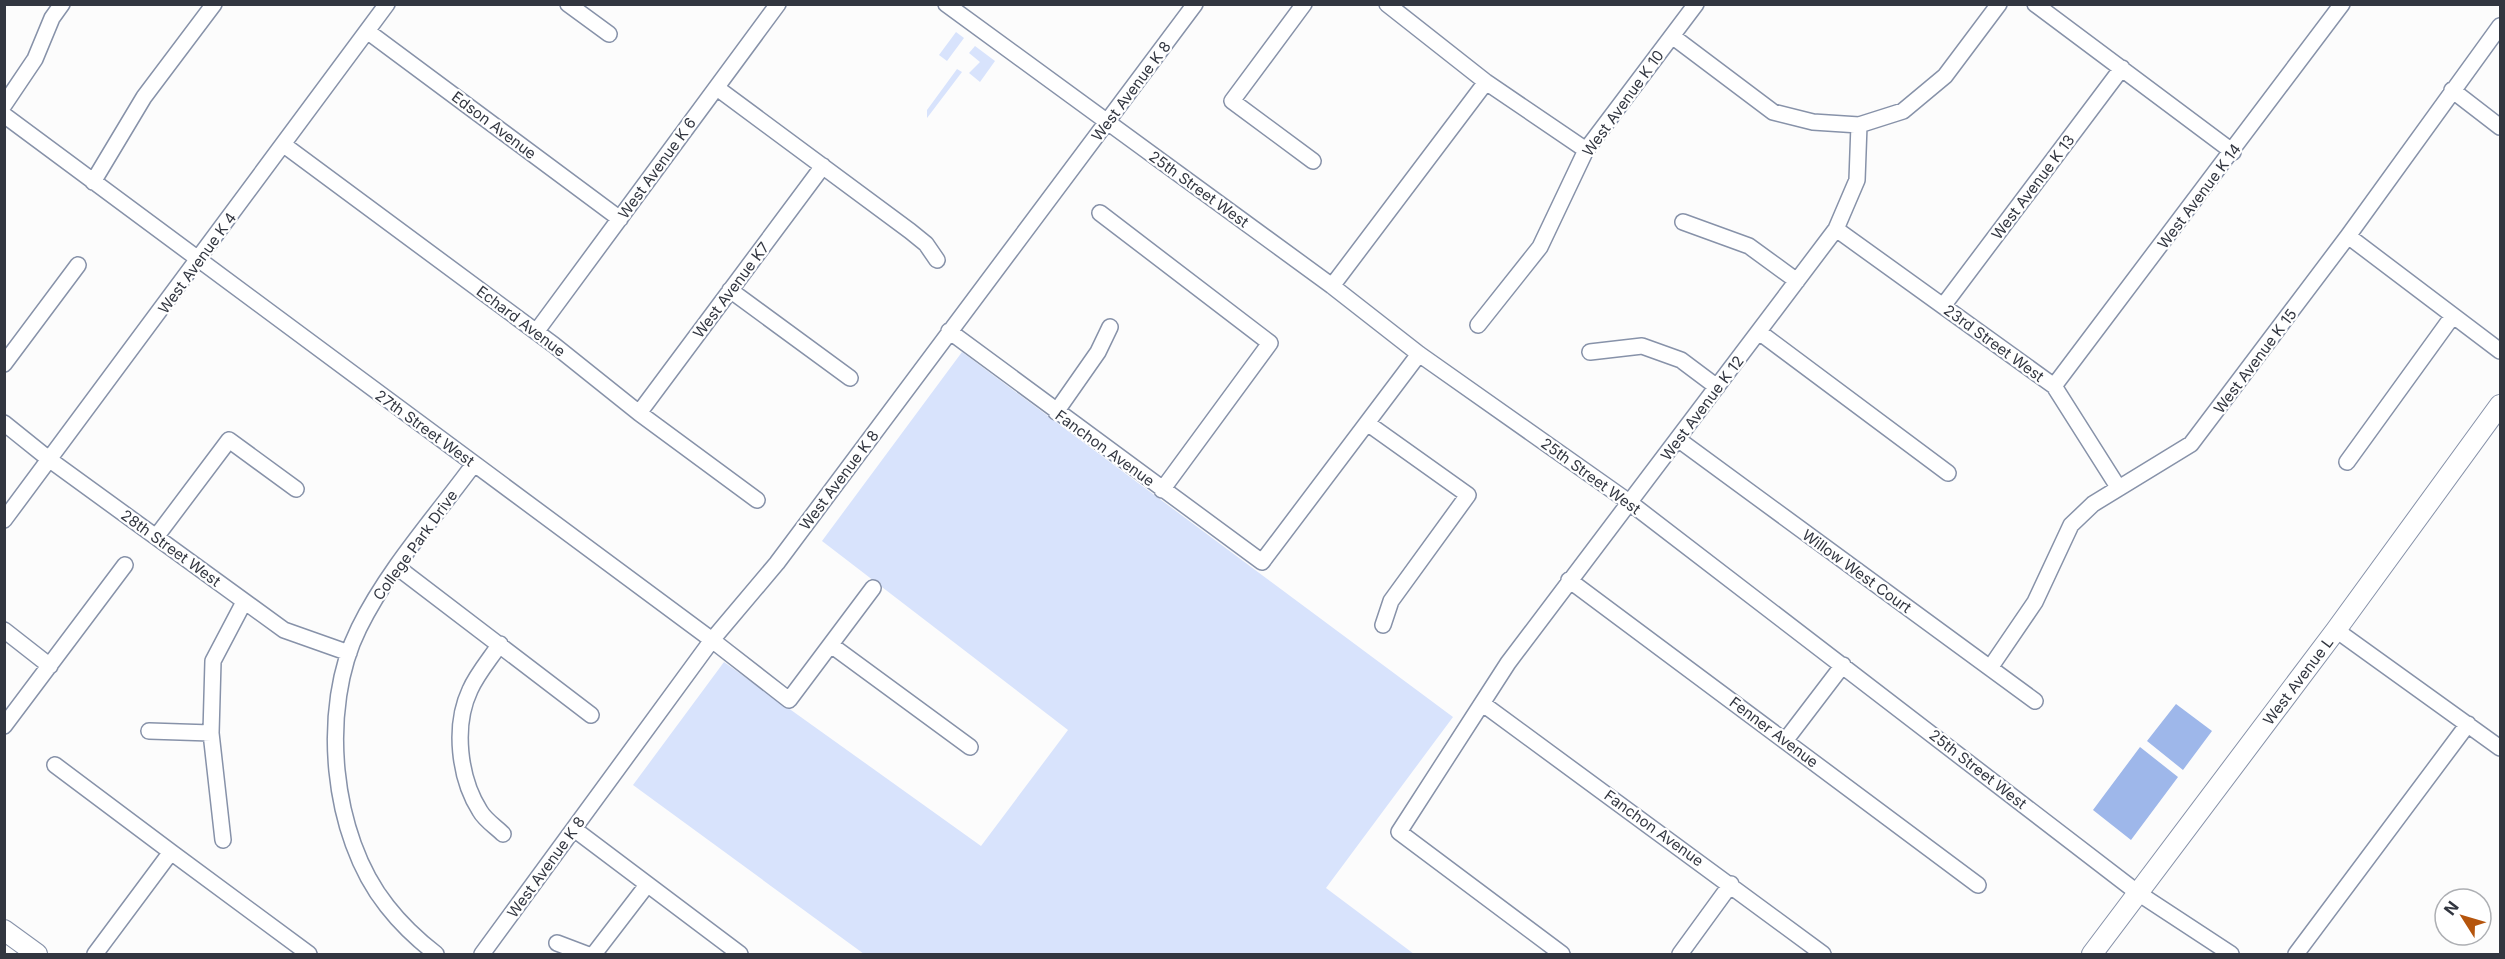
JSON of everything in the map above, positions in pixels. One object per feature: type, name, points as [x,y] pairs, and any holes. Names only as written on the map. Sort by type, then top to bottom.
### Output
[{"type":"main road","name":"West Avenue L","points":[[2092,954],[2336,630],[2500,405]]},
{"type":"main road","points":[[4,930],[37,954]]},
{"type":"street","points":[[4,105],[35,59],[52,18],[62,4]]},
{"type":"street","points":[[93,182],[144,97],[214,4]]},
{"type":"street","name":"West Avenue K 4","points":[[4,520],[199,261],[387,4]]},
{"type":"street","points":[[568,4],[609,34]]},
{"type":"street","name":"West Avenue K 6","points":[[536,332],[778,4]]},
{"type":"street","name":"25th Street West","points":[[946,4],[1332,286],[1419,354],[1629,502],[2138,893],[2231,954]]},
{"type":"street","name":"West Avenue K 8","points":[[482,954],[712,640],[777,563],[1195,4]]},
{"type":"street","points":[[1304,4],[1232,101],[1313,160]]},
{"type":"street","points":[[1387,4],[1486,82],[1586,150]]},
{"type":"street","name":"West Avenue K 10","points":[[1478,325],[1540,247],[1586,150],[1696,4]]},
{"type":"street","points":[[1672,36],[1773,112],[1814,122],[1859,125],[1903,111],[1945,76],[1999,4]]},
{"type":"street","points":[[2035,4],[2233,152]]},
{"type":"street","name":"West Avenue K 14","points":[[2054,386],[2233,152],[2340,5]]},
{"type":"street","name":"West Avenue K 15","points":[[1990,668],[2036,602],[2071,525],[2093,504],[2191,444],[2348,236],[2451,90],[2500,26]]},
{"type":"street","name":"Edson Avenue","points":[[367,31],[620,219]]},
{"type":"street","name":"West Avenue K 13","points":[[1943,306],[2122,68]]},
{"type":"street","points":[[1332,286],[1486,82]]},
{"type":"street","points":[[717,88],[910,231],[926,244],[937,260]]},
{"type":"street","points":[[2451,90],[2500,127]]},
{"type":"street","name":"27th Street West","points":[[4,116],[712,640],[789,700],[831,645]]},
{"type":"street","name":"West Avenue K 12","points":[[1562,954],[1399,832],[1508,663],[1569,580],[1679,440],[1836,229],[1857,180],[1859,125]]},
{"type":"street","name":"Echard Avenue","points":[[284,145],[757,500]]},
{"type":"street","name":"West Avenue K7","points":[[639,413],[823,166]]},
{"type":"street","points":[[1100,213],[1270,343],[1162,490]]},
{"type":"street","points":[[1683,222],[1749,246],[1797,281]]},
{"type":"street","name":"23rd Street West","points":[[1836,229],[2054,386],[2118,488]]},
{"type":"street","points":[[2348,236],[2452,317],[2500,351]]},
{"type":"street","points":[[4,364],[78,266]]},
{"type":"street","points":[[730,290],[850,378]]},
{"type":"street","points":[[2347,462],[2452,317]]},
{"type":"street","points":[[1056,412],[1098,352],[1110,327]]},
{"type":"street","name":"Fanchon Avenue","points":[[949,331],[1262,562],[1367,423]]},
{"type":"street","points":[[1760,332],[1948,473]]},
{"type":"street","points":[[1590,352],[1642,346],[1681,360],[1717,387]]},
{"type":"street","points":[[1383,625],[1391,601],[1468,495],[1367,423],[1419,354]]},
{"type":"street","name":"28th Street West","points":[[4,423],[50,460],[284,630],[349,653]]},
{"type":"street","points":[[156,537],[229,440],[297,489]]},
{"type":"street","name":"Willow West Court","points":[[1679,440],[2035,701]]},
{"type":"street","name":"College Park Drive","points":[[436,954],[386,906],[354,846],[339,788],[334,735],[340,683],[349,653],[363,620],[397,567],[474,464]]},
{"type":"street","points":[[4,726],[125,565]]},
{"type":"street","points":[[397,567],[591,715]]},
{"type":"street","name":"Fenner Avenue","points":[[1569,580],[1978,885]]},
{"type":"street","points":[[873,588],[831,645],[970,747]]},
{"type":"street","points":[[223,840],[211,733],[213,662],[244,602]]},
{"type":"street","points":[[4,630],[50,666]]},
{"type":"street","points":[[2336,630],[2500,748]]},
{"type":"street","points":[[500,644],[469,691],[462,724],[461,759],[469,789],[481,813],[503,834]]},
{"type":"street","points":[[1785,741],[1843,665]]},
{"type":"street","name":"Fanchon Avenue","points":[[1483,704],[1731,884],[1823,954]]},
{"type":"street","points":[[2296,954],[2468,724]]},
{"type":"street","points":[[149,731],[211,733]]},
{"type":"street","points":[[55,765],[309,954]]},
{"type":"street","points":[[574,829],[740,954]]},
{"type":"street","points":[[95,954],[171,852]]},
{"type":"street","points":[[1680,954],[1731,884]]},
{"type":"street","points":[[594,954],[647,885]]},
{"type":"street","points":[[557,943],[586,954]]},
{"type":"shaded area","points":[[956,32],[964,38],[947,61],[939,55]]},
{"type":"shaded area","points":[[975,46],[995,61],[980,82],[969,73],[980,62],[969,53]]},
{"type":"shaded area","points":[[957,69],[962,72],[927,118],[927,110]]},
{"type":"shaded area","points":[[962,352],[1453,717],[1326,888],[1414,954],[864,954],[633,785],[724,662],[981,846],[1068,730],[822,541]]},
{"type":"water","points":[[2176,704],[2212,731],[2183,770],[2147,741]]},
{"type":"water","points":[[2140,747],[2178,777],[2131,840],[2093,810]]}]
